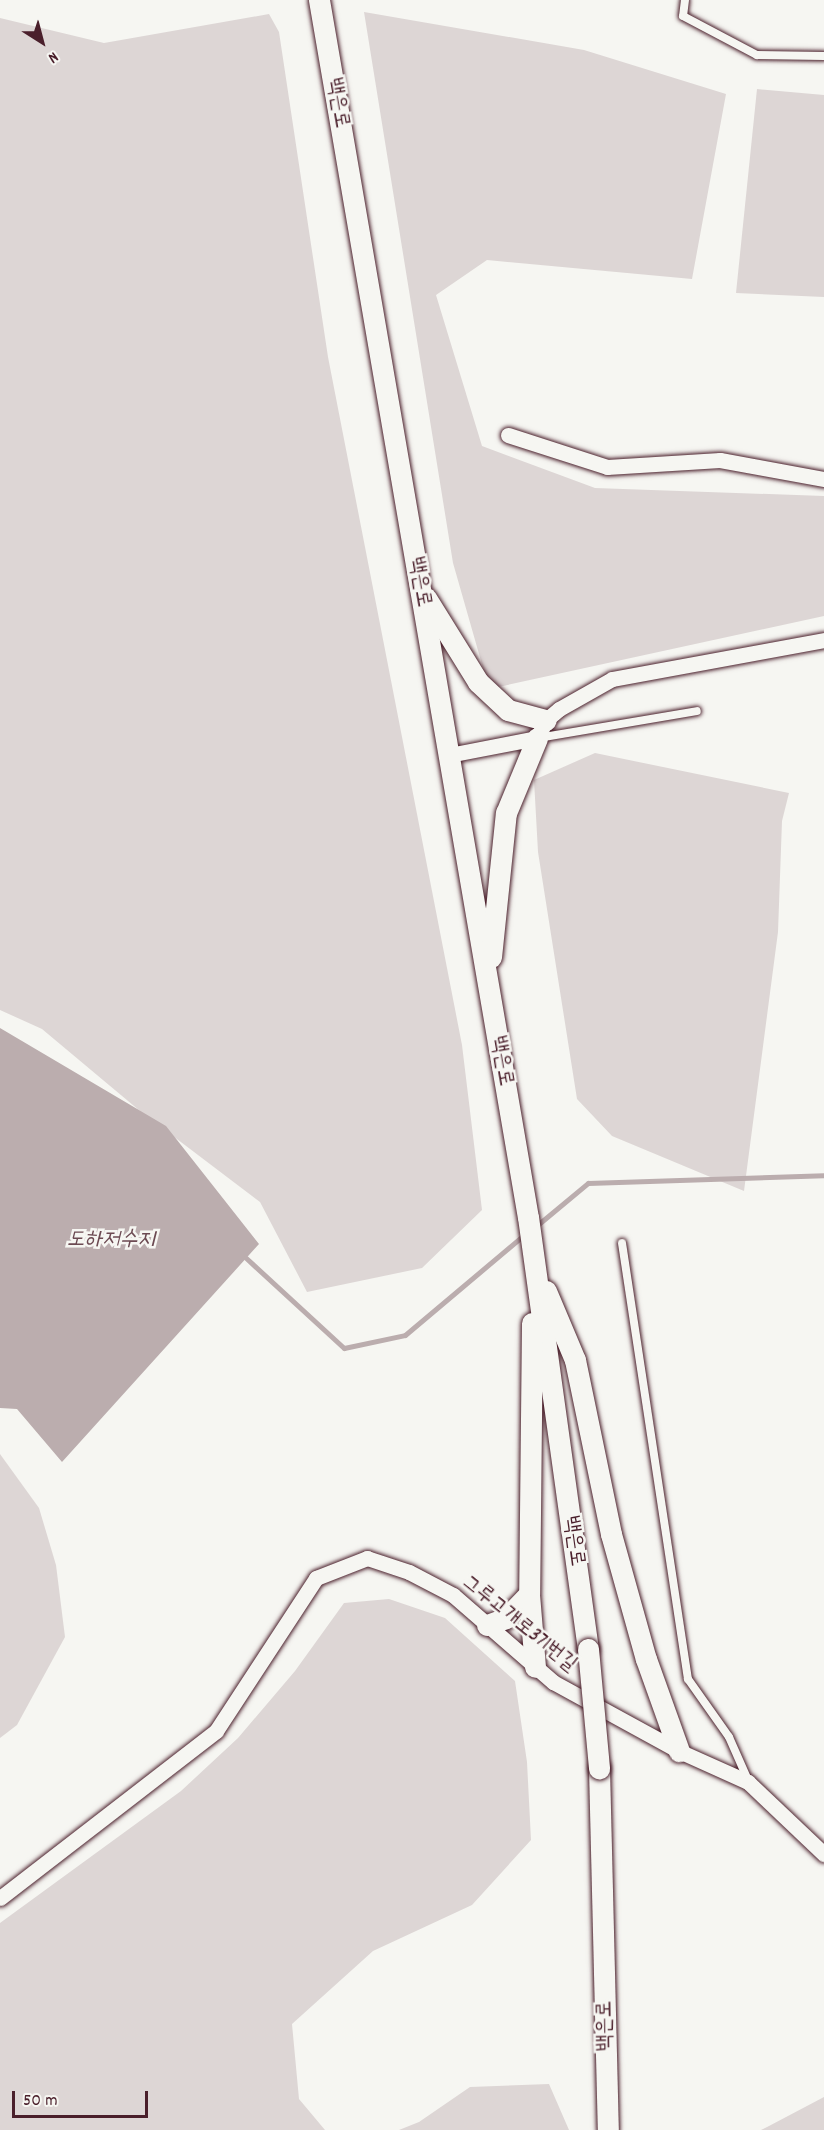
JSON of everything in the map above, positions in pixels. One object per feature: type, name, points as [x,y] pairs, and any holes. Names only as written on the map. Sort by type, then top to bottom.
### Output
[{"type":"main road","name":"백은로","points":[[319,0],[528,1217],[588,1649],[599,1768],[608,2130]]},
{"type":"main road","points":[[420,587],[478,682],[508,710],[542,729],[506,813],[488,984]]},
{"type":"main road","points":[[533,1254],[529,1594],[536,1667]]},
{"type":"main road","points":[[533,1254],[575,1360],[611,1534],[646,1659],[678,1751]]},
{"type":"main road","points":[[487,1625],[506,1618],[529,1594]]},
{"type":"street","points":[[508,435],[608,466],[720,460],[824,479]]},
{"type":"street","points":[[449,755],[542,729],[612,679],[824,640]]},
{"type":"street","name":"그루고개로371번길","points":[[0,1898],[216,1731],[316,1578],[367,1558],[409,1572],[453,1595],[553,1682],[678,1751],[748,1782],[824,1854]]},
{"type":"lane","points":[[685,0],[682,16],[757,55],[824,56]]},
{"type":"lane","points":[[542,729],[697,711]]},
{"type":"lane","points":[[622,1243],[688,1679],[729,1737],[748,1782]]},
{"type":"shaded area","points":[[364,12],[584,50],[726,94],[692,279],[487,260],[436,295],[482,446],[595,488],[824,496],[824,616],[489,689],[453,563]]},
{"type":"shaded area","points":[[269,14],[279,32],[328,357],[462,1045],[482,1210],[422,1268],[307,1292],[260,1202],[140,1111],[42,1029],[0,1010],[0,18],[104,43]]},
{"type":"shaded area","points":[[757,89],[824,95],[824,297],[736,293]]},
{"type":"shaded area","points":[[595,753],[789,793],[782,821],[778,932],[744,1191],[612,1136],[577,1099],[538,852],[534,780]]},
{"type":"shaded area","points":[[0,1454],[39,1508],[56,1565],[65,1637],[17,1725],[0,1738]]},
{"type":"shaded area","points":[[389,1599],[445,1618],[515,1681],[527,1762],[531,1840],[472,1905],[373,1951],[292,2024],[299,2099],[325,2130],[0,2130],[0,1923],[181,1791],[238,1738],[295,1671],[344,1603]]},
{"type":"shaded area","points":[[549,2084],[569,2130],[399,2130],[419,2122],[470,2087]]},
{"type":"shaded area","points":[[824,2097],[824,2130],[761,2130],[769,2126]]},
{"type":"water","name":"도하저수지","points":[[0,1028],[166,1126],[259,1244],[62,1462],[17,1409],[0,1408]]},
{"type":"waterway","points":[[535,1227],[588,1183],[824,1175]]},
{"type":"waterway","points":[[246,1258],[344,1348],[405,1335],[525,1234]]}]
